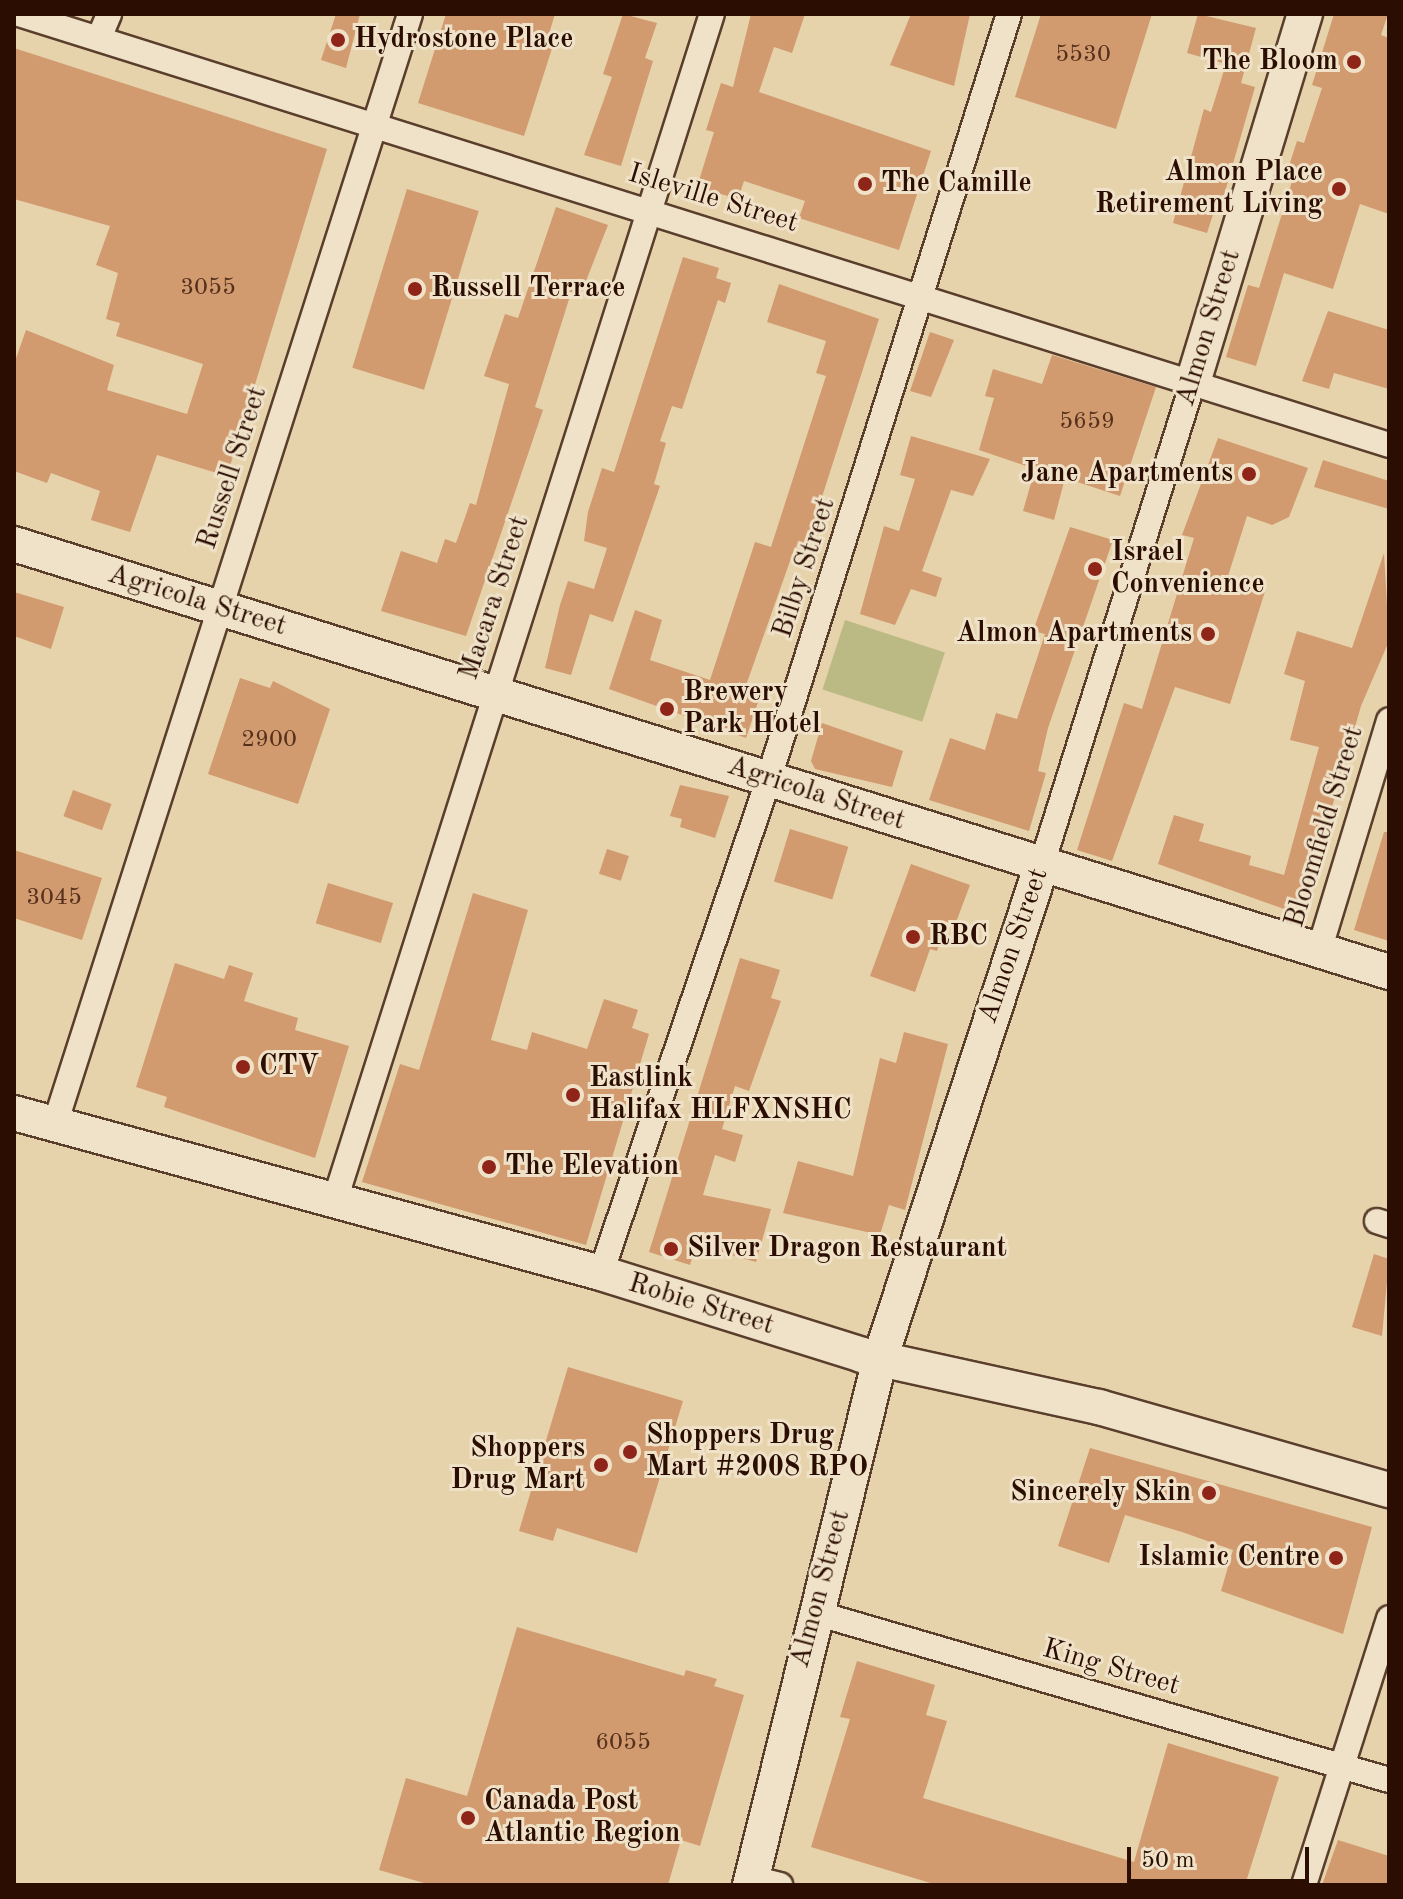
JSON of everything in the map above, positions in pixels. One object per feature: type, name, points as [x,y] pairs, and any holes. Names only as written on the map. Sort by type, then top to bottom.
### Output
[{"type":"street","name":"Isleville Street","points":[[19,14],[1194,379],[1389,445]]},
{"type":"street","points":[[99,38],[109,14]]},
{"type":"street","name":"Russell Street","points":[[55,1124],[410,14]]},
{"type":"street","name":"Macara Street","points":[[335,1200],[712,14]]},
{"type":"street","name":"Bilby Street","points":[[601,1273],[769,778],[924,295],[1009,14]]},
{"type":"street","name":"Almon Street","points":[[761,1883],[816,1613],[880,1359],[1041,867],[1305,14]]},
{"type":"street","name":"Agricola Street","points":[[14,544],[769,778],[1041,867],[1389,972]]},
{"type":"street","name":"Bloomfield Street","points":[[1319,951],[1389,720]]},
{"type":"street","name":"Robie Street","points":[[14,1113],[601,1273],[880,1359],[1099,1407],[1389,1490]]},
{"type":"street","name":"King Street","points":[[816,1613],[1389,1780]]},
{"type":"street","points":[[1304,1885],[1389,1618]]},
{"type":"shaded area","points":[[845,620],[945,652],[922,722],[822,689]]},
{"type":"building","name":"Hydrostone Place","points":[[336,14],[360,14],[346,68],[321,60]]},
{"type":"building","points":[[446,14],[555,14],[549,34],[556,36],[524,136],[418,103]]},
{"type":"building","points":[[623,14],[657,23],[645,58],[653,61],[621,166],[584,155],[612,77],[603,74]]},
{"type":"building","points":[[751,14],[805,14],[792,53],[774,47],[759,92],[931,151],[899,250],[799,218],[805,201],[744,181],[738,199],[697,187],[714,132],[706,130],[721,83],[733,87]]},
{"type":"building","points":[[911,14],[970,14],[954,86],[890,65]]},
{"type":"building","points":[[1041,14],[1152,14],[1116,129],[1015,97]]},
{"type":"building","points":[[1198,14],[1256,28],[1241,83],[1255,87],[1220,209],[1215,208],[1207,233],[1173,223],[1204,109],[1211,112],[1226,64],[1187,53]]},
{"type":"building","points":[[1334,14],[1388,14],[1381,35],[1389,38],[1389,214],[1360,204],[1333,289],[1284,273],[1256,366],[1226,357],[1248,285],[1259,288],[1294,175],[1287,172],[1297,141],[1304,143],[1322,88],[1312,85]]},
{"type":"building","points":[[14,48],[327,149],[227,476],[157,455],[130,532],[91,520],[100,491],[51,473],[47,483],[14,471],[14,364],[26,330],[114,365],[107,390],[187,414],[203,364],[116,336],[120,323],[106,319],[118,273],[96,265],[110,226],[14,199]]},
{"type":"building","name":"Russell Terrace","points":[[407,189],[479,211],[424,390],[352,368]]},
{"type":"building","points":[[556,207],[608,225],[580,296],[571,293],[535,407],[543,410],[466,636],[381,611],[401,551],[437,563],[445,539],[456,543],[470,503],[476,505],[509,384],[484,376],[505,314],[518,318]]},
{"type":"building","points":[[683,257],[719,268],[716,278],[731,283],[725,303],[718,300],[682,409],[672,406],[660,441],[666,443],[654,484],[660,486],[613,622],[590,614],[571,675],[545,668],[568,581],[594,589],[607,548],[584,541],[588,512],[602,468],[614,472]]},
{"type":"building","points":[[779,284],[879,319],[805,550],[795,547],[744,691],[760,696],[746,738],[609,689],[635,610],[662,620],[650,660],[710,680],[755,542],[771,547],[826,376],[816,373],[826,341],[767,322]]},
{"type":"building","points":[[1328,311],[1389,330],[1389,389],[1334,373],[1329,389],[1302,381]]},
{"type":"building","points":[[930,332],[954,340],[931,397],[910,391]]},
{"type":"building","points":[[1052,355],[1156,387],[1120,496],[1065,478],[1054,520],[1023,511],[1035,469],[979,450],[994,398],[985,396],[993,369],[1042,384]]},
{"type":"building","points":[[911,436],[990,459],[973,496],[951,490],[922,571],[942,578],[936,597],[911,589],[895,625],[860,614],[884,526],[899,531],[915,479],[900,475]]},
{"type":"building","points":[[1218,438],[1308,468],[1289,517],[1272,525],[1247,516],[1228,576],[1266,588],[1230,704],[1175,687],[1112,861],[1077,850],[1124,703],[1142,709],[1194,538],[1182,535]]},
{"type":"building","points":[[1323,460],[1389,481],[1389,509],[1314,487]]},
{"type":"building","points":[[1070,527],[1113,540],[1048,728],[1038,771],[1046,773],[1029,831],[929,800],[950,738],[985,750],[996,713],[1017,719],[1045,634],[1033,631]]},
{"type":"building","points":[[1384,553],[1389,641],[1361,706],[1301,915],[1158,864],[1174,815],[1204,824],[1199,841],[1251,856],[1249,865],[1284,875],[1319,747],[1290,740],[1305,681],[1284,674],[1297,631],[1352,648]]},
{"type":"building","points":[[14,592],[64,607],[51,649],[14,636]]},
{"type":"building","points":[[240,678],[270,688],[273,681],[330,709],[298,804],[208,774]]},
{"type":"building","points":[[822,723],[903,751],[892,787],[815,769],[811,761]]},
{"type":"building","points":[[680,785],[729,796],[715,838],[680,827],[682,819],[670,816]]},
{"type":"building","points":[[73,790],[112,804],[102,830],[63,816]]},
{"type":"building","points":[[790,829],[848,847],[832,899],[774,882]]},
{"type":"building","points":[[1384,832],[1389,832],[1389,941],[1354,930]]},
{"type":"building","points":[[607,849],[629,856],[621,881],[599,874]]},
{"type":"building","points":[[14,850],[102,878],[82,940],[14,918]]},
{"type":"building","name":"RBC","points":[[911,864],[970,885],[955,925],[947,922],[937,951],[930,949],[915,992],[870,976]]},
{"type":"building","points":[[328,883],[393,903],[381,943],[316,923]]},
{"type":"building","points":[[473,893],[528,910],[491,1040],[527,1050],[532,1032],[587,1049],[604,999],[638,1010],[632,1028],[649,1034],[586,1245],[362,1182],[400,1064],[419,1070]]},
{"type":"building","points":[[740,958],[780,970],[771,998],[781,1001],[749,1091],[735,1086],[722,1129],[743,1135],[735,1162],[715,1155],[703,1195],[771,1209],[756,1262],[696,1245],[690,1265],[649,1252]]},
{"type":"building","name":"CTV","points":[[175,963],[224,979],[229,965],[253,973],[244,1001],[298,1018],[295,1030],[349,1046],[315,1158],[164,1107],[167,1097],[136,1087]]},
{"type":"building","points":[[904,1032],[948,1044],[905,1210],[889,1205],[880,1235],[783,1213],[798,1161],[853,1176],[880,1058],[896,1063]]},
{"type":"building","points":[[1374,1254],[1389,1259],[1382,1336],[1352,1327]]},
{"type":"building","name":"Shoppers Drug Mart","points":[[568,1367],[683,1401],[637,1553],[557,1528],[553,1541],[519,1531]]},
{"type":"building","points":[[1090,1448],[1372,1527],[1343,1634],[1221,1591],[1233,1550],[1182,1532],[1125,1515],[1109,1563],[1058,1546]]},
{"type":"building","points":[[517,1627],[684,1676],[686,1670],[717,1679],[714,1686],[744,1695],[700,1846],[681,1840],[668,1885],[431,1885],[379,1870],[406,1778],[467,1796]]},
{"type":"building","points":[[857,1661],[935,1685],[926,1715],[947,1721],[923,1798],[1134,1862],[1168,1743],[1279,1777],[1245,1885],[937,1885],[811,1847],[850,1719],[840,1717]]},
{"type":"building","points":[[1338,1840],[1389,1856],[1389,1885],[1322,1885]]},
{"type":"place","name":"Hydrostone Place","points":[[338,40]]},
{"type":"place","name":"The Bloom","points":[[1354,62]]},
{"type":"place","name":"The Camille","points":[[865,184]]},
{"type":"place","name":"Almon Place Retirement Living","points":[[1339,189]]},
{"type":"place","name":"Russell Terrace","points":[[415,289]]},
{"type":"place","name":"Jane Apartments","points":[[1249,474]]},
{"type":"place","name":"Israel Convenience","points":[[1095,569]]},
{"type":"place","name":"Almon Apartments","points":[[1208,634]]},
{"type":"place","name":"Brewery Park Hotel","points":[[667,709]]},
{"type":"place","name":"RBC","points":[[913,937]]},
{"type":"place","name":"CTV","points":[[243,1067]]},
{"type":"place","name":"Eastlink Halifax HLFXNSHC","points":[[573,1095]]},
{"type":"place","name":"The Elevation","points":[[489,1167]]},
{"type":"place","name":"Silver Dragon Restaurant","points":[[671,1249]]},
{"type":"place","name":"Shoppers Drug Mart #2008 RPO","points":[[630,1452]]},
{"type":"place","name":"Shoppers Drug Mart","points":[[601,1465]]},
{"type":"place","name":"Sincerely Skin","points":[[1209,1493]]},
{"type":"place","name":"Islamic Centre","points":[[1336,1558]]},
{"type":"place","name":"Canada Post Atlantic Region","points":[[468,1818]]}]
